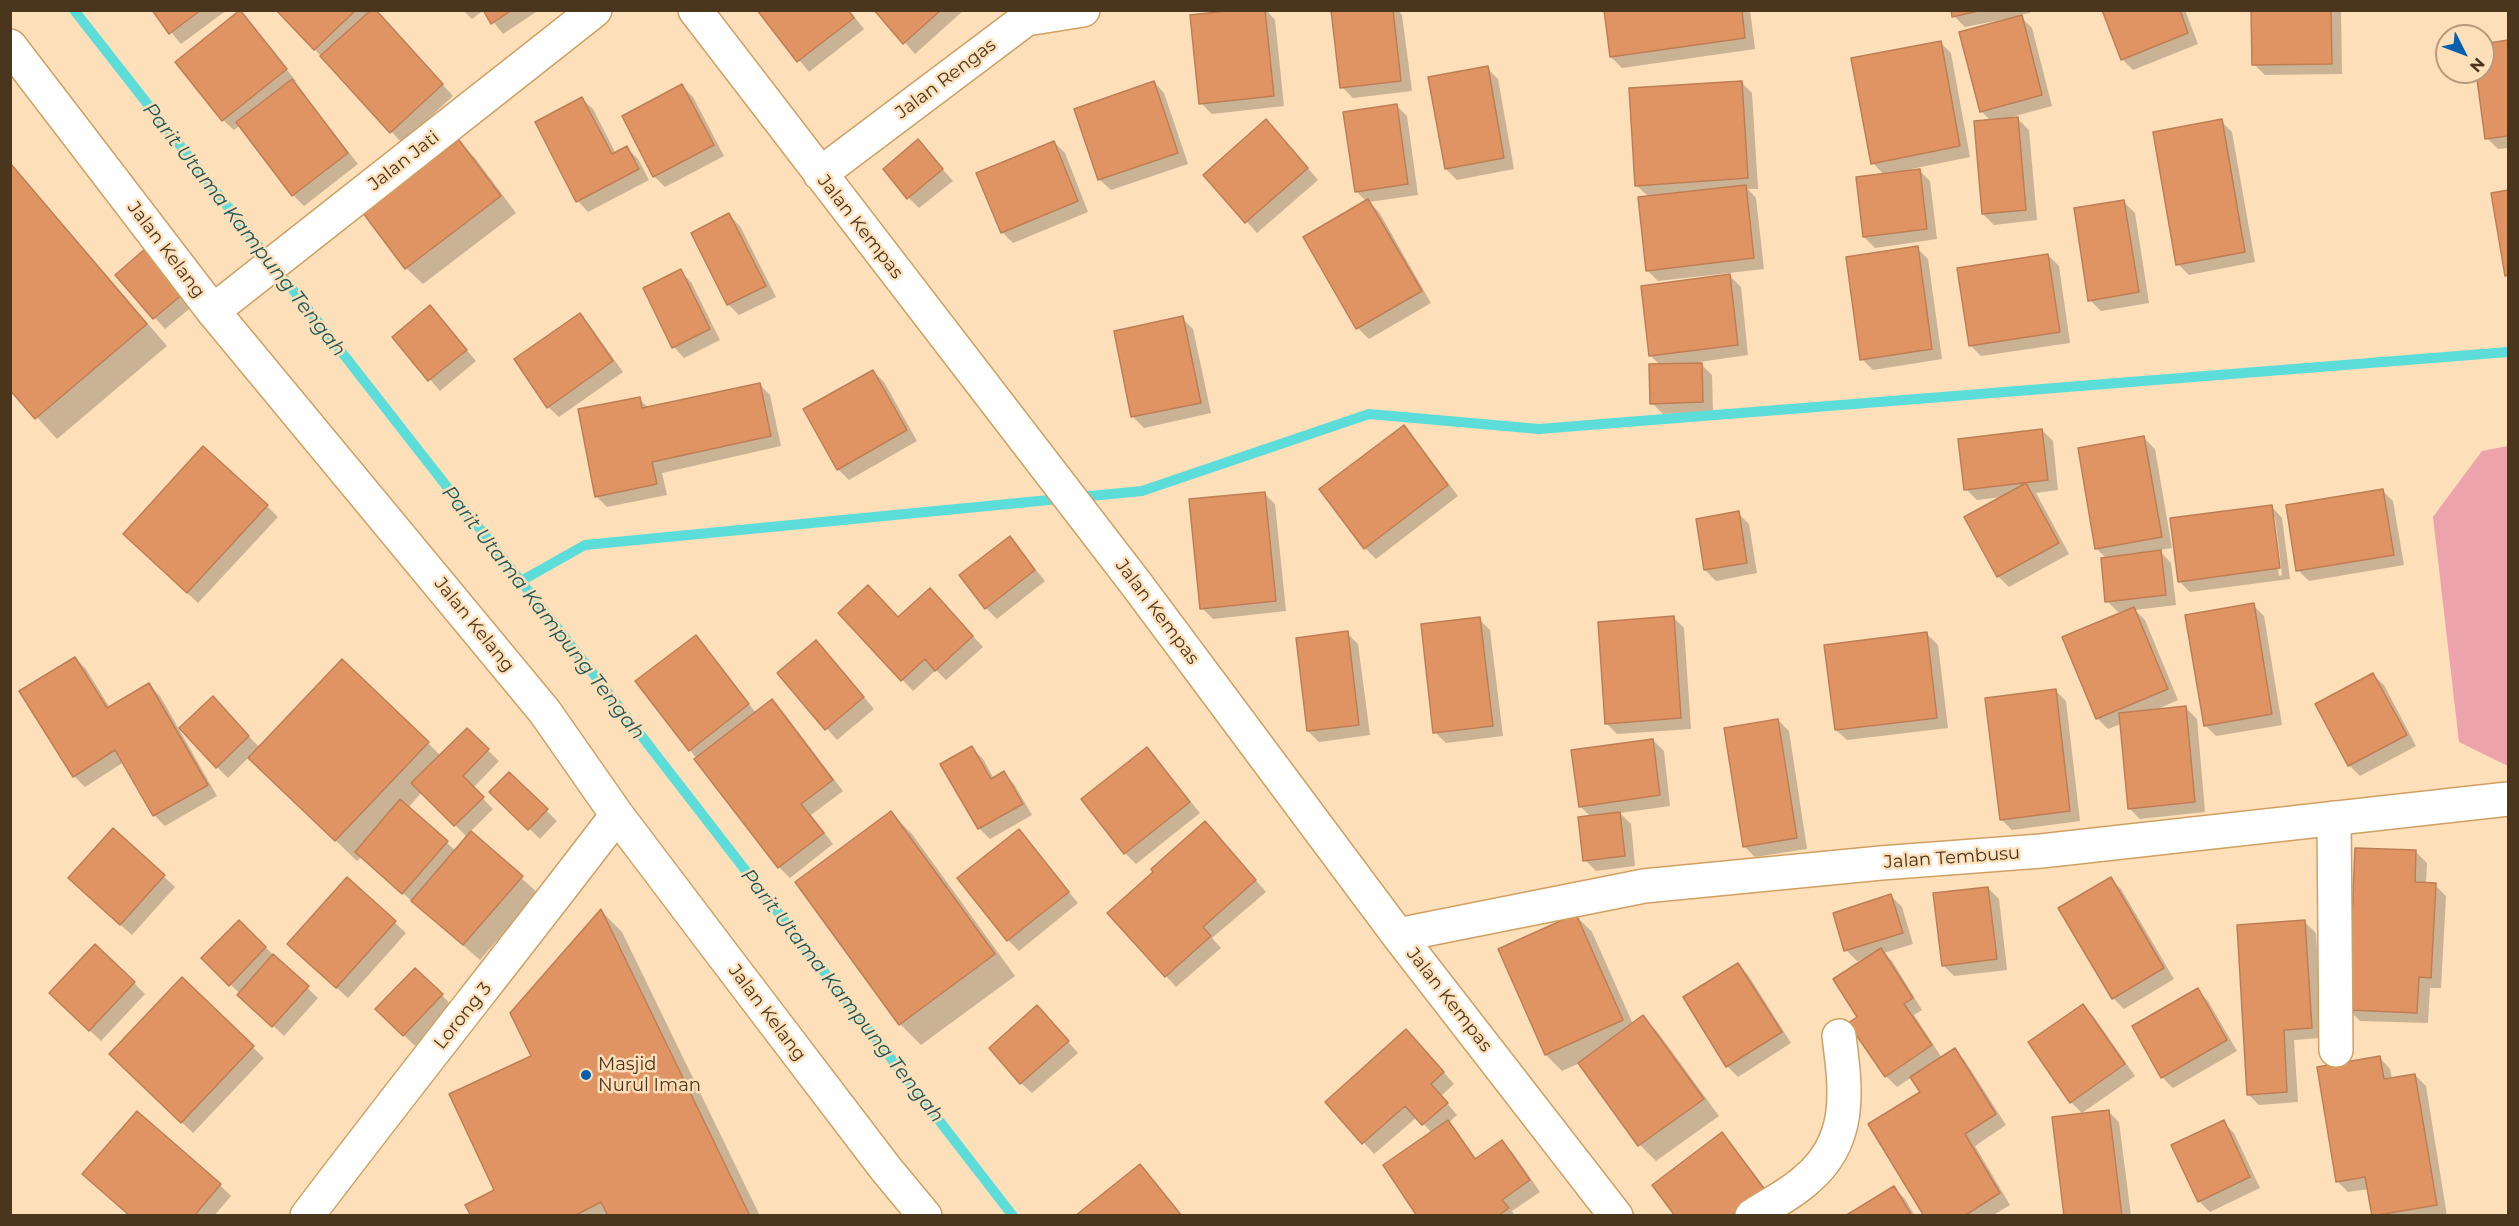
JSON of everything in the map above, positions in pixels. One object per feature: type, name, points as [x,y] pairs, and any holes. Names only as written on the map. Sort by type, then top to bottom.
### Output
[{"type":"street","name":"Jalan Jati","points":[[213,310],[595,10]]},
{"type":"street","name":"Jalan Kempas","points":[[694,10],[1085,518],[1398,935],[1616,1215]]},
{"type":"street","name":"Jalan Rengas","points":[[820,174],[1026,19],[1083,10]]},
{"type":"street","name":"Jalan Kelang","points":[[10,46],[213,310],[545,712],[617,815],[832,1100],[925,1215]]},
{"type":"street","name":"Jalan Tembusu","points":[[1398,935],[1644,886],[1881,863],[2051,850],[2508,799]]},
{"type":"street","name":"Lorong 3","points":[[308,1215],[370,1131],[484,989],[617,815]]},
{"type":"street","points":[[2334,818],[2336,1050]]},
{"type":"street","points":[[1752,1215],[1804,1182],[1823,1165],[1833,1148],[1840,1130],[1845,1086],[1839,1036]]},
{"type":"shaded area","points":[[2508,446],[2508,766],[2459,742],[2433,517],[2482,451]]},
{"type":"building","points":[[152,10],[201,10],[169,34]]},
{"type":"building","points":[[240,10],[287,69],[222,121],[175,62]]},
{"type":"building","points":[[276,10],[356,10],[314,50]]},
{"type":"building","points":[[371,10],[376,10],[443,84],[390,133],[320,56]]},
{"type":"building","points":[[483,10],[512,10],[491,24]]},
{"type":"building","points":[[757,10],[848,10],[854,18],[797,62]]},
{"type":"building","points":[[874,10],[941,10],[903,44]]},
{"type":"building","points":[[1236,10],[1265,10],[1274,96],[1199,104],[1190,15]]},
{"type":"building","points":[[1331,10],[1393,10],[1401,81],[1340,88]]},
{"type":"building","points":[[1604,10],[1742,10],[1745,38],[1610,57]]},
{"type":"building","points":[[1951,10],[1983,10],[1952,17]]},
{"type":"building","points":[[2102,10],[2180,10],[2188,33],[2121,60]]},
{"type":"building","points":[[2251,10],[2331,10],[2332,64],[2252,65]]},
{"type":"building","points":[[2022,15],[2042,95],[1980,112],[1959,32]]},
{"type":"building","points":[[2508,40],[2508,136],[2485,139],[2478,84],[2495,84],[2495,42]]},
{"type":"building","points":[[1941,41],[1960,146],[1871,164],[1851,58]]},
{"type":"building","points":[[1488,66],[1504,158],[1445,169],[1428,77]]},
{"type":"building","points":[[292,79],[348,153],[292,196],[236,122]]},
{"type":"building","points":[[1154,81],[1178,153],[1098,180],[1074,109]]},
{"type":"building","points":[[1742,81],[1748,178],[1635,186],[1629,88]]},
{"type":"building","points":[[682,84],[714,145],[653,177],[622,116]]},
{"type":"building","points":[[582,97],[612,154],[627,146],[639,169],[576,202],[535,122]]},
{"type":"building","points":[[1397,104],[1408,184],[1355,192],[1343,112]]},
{"type":"building","points":[[2018,117],[2026,210],[1982,214],[1974,121]]},
{"type":"building","points":[[1266,119],[1308,168],[1245,223],[1203,175]]},
{"type":"building","points":[[2222,119],[2245,252],[2176,265],[2153,132]]},
{"type":"building","points":[[918,139],[943,169],[907,199],[883,169]]},
{"type":"building","points":[[459,140],[501,196],[405,269],[363,213]]},
{"type":"building","points":[[1054,141],[1078,201],[1001,233],[976,173]]},
{"type":"building","points":[[10,163],[147,324],[35,419],[10,390]]},
{"type":"building","points":[[1920,169],[1927,229],[1863,237],[1856,177]]},
{"type":"building","points":[[1746,185],[1754,258],[1646,271],[1638,197]]},
{"type":"building","points":[[2508,190],[2508,275],[2505,276],[2491,193]]},
{"type":"building","points":[[1368,199],[1422,291],[1356,329],[1303,237]]},
{"type":"building","points":[[2124,200],[2139,292],[2088,301],[2074,208]]},
{"type":"building","points":[[729,213],[766,286],[727,305],[691,233]]},
{"type":"building","points":[[1918,246],[1932,349],[1860,360],[1846,257]]},
{"type":"building","points":[[146,248],[184,293],[153,319],[115,275]]},
{"type":"building","points":[[2048,254],[2060,332],[1969,346],[1957,268]]},
{"type":"building","points":[[681,269],[710,329],[672,348],[643,288]]},
{"type":"building","points":[[1730,274],[1738,345],[1649,356],[1641,286]]},
{"type":"building","points":[[430,305],[467,350],[428,381],[392,337]]},
{"type":"building","points":[[580,313],[613,361],[547,408],[514,359]]},
{"type":"building","points":[[1183,316],[1201,403],[1131,417],[1114,331]]},
{"type":"building","points":[[1702,363],[1703,402],[1650,404],[1649,364]]},
{"type":"building","points":[[873,370],[907,430],[837,470],[803,409]]},
{"type":"building","points":[[760,383],[771,436],[652,462],[657,484],[595,497],[578,409],[640,397],[642,408]]},
{"type":"building","points":[[1404,425],[1448,485],[1364,549],[1319,489]]},
{"type":"building","points":[[2042,429],[2048,480],[1964,490],[1958,439]]},
{"type":"building","points":[[2144,436],[2162,537],[2095,549],[2078,448]]},
{"type":"building","points":[[203,446],[268,505],[187,593],[123,534]]},
{"type":"building","points":[[2026,483],[2059,543],[1997,577],[1964,517]]},
{"type":"building","points":[[2383,489],[2394,555],[2296,571],[2286,505]]},
{"type":"building","points":[[1265,492],[1276,601],[1200,609],[1189,499]]},
{"type":"building","points":[[2272,505],[2280,568],[2178,582],[2170,518]]},
{"type":"building","points":[[1739,511],[1747,563],[1704,570],[1696,519]]},
{"type":"building","points":[[1010,536],[1035,570],[985,609],[959,575]]},
{"type":"building","points":[[2161,550],[2166,595],[2105,602],[2101,558]]},
{"type":"building","points":[[868,585],[898,617],[930,588],[973,636],[935,671],[925,659],[901,681],[838,613]]},
{"type":"building","points":[[2254,603],[2272,714],[2204,726],[2185,615]]},
{"type":"building","points":[[2134,607],[2168,689],[2096,719],[2062,637]]},
{"type":"building","points":[[1674,616],[1681,718],[1605,724],[1598,622]]},
{"type":"building","points":[[1480,617],[1493,726],[1433,733],[1421,624]]},
{"type":"building","points":[[1348,631],[1359,725],[1307,731],[1296,638]]},
{"type":"building","points":[[1927,632],[1937,718],[1835,730],[1824,645]]},
{"type":"building","points":[[696,635],[749,704],[689,751],[635,681]]},
{"type":"building","points":[[816,640],[864,697],[825,730],[777,673]]},
{"type":"building","points":[[75,657],[107,708],[149,683],[208,785],[153,816],[115,750],[73,777],[19,691]]},
{"type":"building","points":[[342,659],[429,742],[335,841],[248,758]]},
{"type":"building","points":[[2373,673],[2407,735],[2348,766],[2315,704]]},
{"type":"building","points":[[2056,689],[2070,811],[2000,820],[1985,698]]},
{"type":"building","points":[[213,696],[249,736],[216,768],[179,728]]},
{"type":"building","points":[[772,699],[833,780],[801,804],[824,833],[778,868],[694,759]]},
{"type":"building","points":[[2186,706],[2195,802],[2128,809],[2119,713]]},
{"type":"building","points":[[1778,719],[1797,838],[1743,847],[1724,728]]},
{"type":"building","points":[[467,728],[489,749],[463,776],[484,797],[454,826],[411,783]]},
{"type":"building","points":[[1653,739],[1660,795],[1579,807],[1571,750]]},
{"type":"building","points":[[972,746],[991,779],[1004,771],[1023,804],[978,829],[940,764]]},
{"type":"building","points":[[1147,747],[1190,802],[1124,854],[1081,799]]},
{"type":"building","points":[[509,772],[548,809],[528,830],[489,792]]},
{"type":"building","points":[[400,799],[448,841],[402,894],[355,852]]},
{"type":"building","points":[[891,811],[995,954],[899,1025],[795,882]]},
{"type":"building","points":[[1620,812],[1625,856],[1583,861],[1578,817]]},
{"type":"building","points":[[1205,821],[1256,880],[1203,927],[1211,936],[1165,977],[1107,913],[1153,872],[1151,869]]},
{"type":"building","points":[[113,828],[165,875],[120,925],[68,878]]},
{"type":"building","points":[[1019,829],[1069,892],[1007,941],[957,878]]},
{"type":"building","points":[[471,831],[523,876],[463,945],[411,901]]},
{"type":"building","points":[[2355,848],[2416,850],[2415,882],[2436,883],[2431,978],[2419,977],[2417,1013],[2348,1010]]},
{"type":"building","points":[[347,877],[396,921],[336,988],[287,944]]},
{"type":"building","points":[[2111,877],[2164,968],[2112,999],[2058,908]]},
{"type":"building","points":[[1988,887],[1997,959],[1942,966],[1933,893]]},
{"type":"building","points":[[1891,894],[1903,933],[1844,951],[1833,913]]},
{"type":"building","name":"Masjid Nurul Iman","points":[[601,909],[750,1216],[608,1216],[601,1202],[574,1216],[471,1216],[465,1205],[494,1190],[449,1094],[531,1056],[510,1013]]},
{"type":"building","points":[[1576,914],[1623,1020],[1545,1055],[1498,949]]},
{"type":"building","points":[[239,920],[266,947],[229,986],[201,958]]},
{"type":"building","points":[[2305,920],[2312,1028],[2284,1030],[2287,1092],[2247,1095],[2237,925]]},
{"type":"building","points":[[95,944],[135,982],[89,1031],[49,993]]},
{"type":"building","points":[[1881,948],[1913,998],[1904,1004],[1932,1045],[1885,1077],[1848,1023],[1857,1017],[1833,979]]},
{"type":"building","points":[[273,954],[309,986],[272,1027],[237,995]]},
{"type":"building","points":[[1738,963],[1782,1032],[1726,1067],[1683,997]]},
{"type":"building","points":[[415,968],[443,994],[403,1036],[375,1009]]},
{"type":"building","points":[[182,977],[254,1046],[181,1123],[109,1054]]},
{"type":"building","points":[[2198,988],[2227,1040],[2161,1078],[2132,1026]]},
{"type":"building","points":[[2083,1004],[2125,1064],[2070,1103],[2028,1042]]},
{"type":"building","points":[[1037,1005],[1069,1041],[1020,1084],[989,1048]]},
{"type":"building","points":[[1643,1015],[1704,1099],[1638,1146],[1578,1063]]},
{"type":"building","points":[[1406,1029],[1444,1072],[1431,1084],[1448,1103],[1422,1125],[1405,1106],[1362,1144],[1325,1102]]},
{"type":"building","points":[[1955,1048],[1996,1114],[1965,1134],[2000,1193],[1964,1216],[1924,1216],[1868,1124],[1920,1092],[1910,1077]]},
{"type":"building","points":[[2380,1056],[2384,1079],[2415,1074],[2437,1205],[2372,1216],[2365,1177],[2336,1182],[2317,1067]]},
{"type":"building","points":[[2109,1110],[2122,1216],[2064,1216],[2052,1117]]},
{"type":"building","points":[[137,1111],[221,1184],[194,1216],[130,1216],[82,1174]]},
{"type":"building","points":[[1448,1120],[1475,1159],[1502,1140],[1530,1180],[1502,1200],[1509,1208],[1498,1216],[1417,1216],[1383,1165]]},
{"type":"building","points":[[2224,1120],[2250,1177],[2198,1202],[2171,1145]]},
{"type":"building","points":[[1722,1132],[1765,1190],[1731,1216],[1675,1216],[1652,1185]]},
{"type":"building","points":[[1140,1164],[1182,1216],[1075,1216]]},
{"type":"building","points":[[1894,1186],[1912,1216],[1845,1216]]},
{"type":"waterway","name":"Parit Utama Kampung Tengah","points":[[74,10],[599,681],[1013,1216]]},
{"type":"waterway","points":[[521,581],[585,545],[1142,491],[1369,414],[1539,429],[2508,352]]},
{"type":"place","name":"Masjid Nurul Iman","points":[[586,1075]]}]
